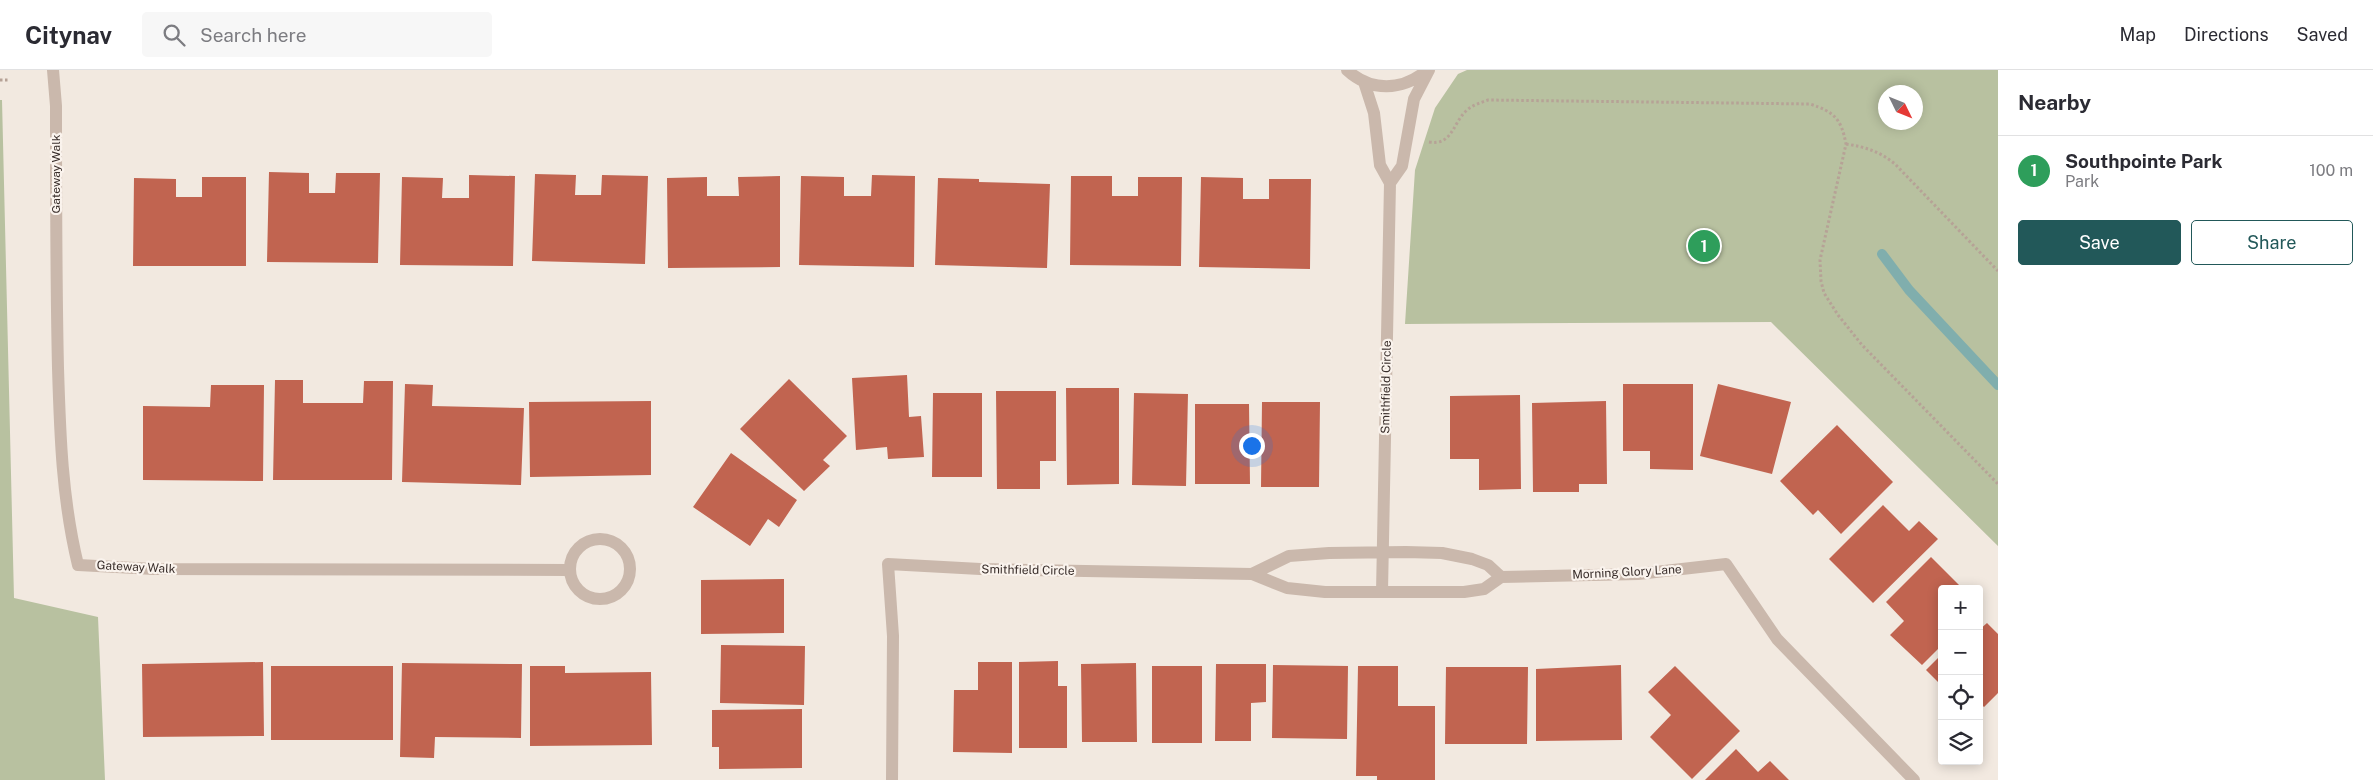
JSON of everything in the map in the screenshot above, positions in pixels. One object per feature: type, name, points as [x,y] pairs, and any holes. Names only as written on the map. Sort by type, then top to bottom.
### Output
[{"type":"street","name":"Gateway Walk","points":[[53,70],[56,106],[60,411],[64,495],[68,524],[78,564],[154,570],[570,570]]},
{"type":"street","points":[[1348,70],[1364,82],[1381,87],[1399,86],[1416,80],[1428,70]]},
{"type":"street","points":[[1390,183],[1402,166],[1414,99],[1428,70]]},
{"type":"street","name":"Smithfield Circle","points":[[1364,82],[1374,113],[1380,165],[1390,183],[1382,592]]},
{"type":"street","points":[[602,540],[611,541],[626,554],[630,573],[621,591],[604,599],[585,595],[577,588],[570,570],[576,552],[583,545],[602,540]]},
{"type":"street","points":[[1252,574],[1289,556],[1329,553],[1442,553],[1472,559],[1488,565],[1501,577]]},
{"type":"street","name":"Smithfield Circle","points":[[892,780],[893,636],[888,564],[980,569],[1252,574],[1287,588],[1325,592],[1464,592],[1484,589],[1501,577]]},
{"type":"street","name":"Morning Glory Lane","points":[[1501,577],[1638,574],[1726,564],[1777,639],[1914,780]]},
{"type":"path","points":[[0,80],[10,80]]},
{"type":"path","points":[[1424,142],[1443,142],[1466,111],[1476,104],[1505,98],[1810,104],[1824,109],[1836,117],[1843,129],[1846,144],[1820,260],[1820,276],[1824,293],[1838,315],[1862,345],[1998,484]]},
{"type":"path","points":[[1846,144],[1868,148],[1882,154],[1895,164],[1998,271]]},
{"type":"green space","points":[[1467,70],[1998,70],[1998,546],[1771,322],[1405,324],[1415,170],[1435,108],[1458,74]]},
{"type":"green space","points":[[0,100],[2,100],[14,598],[98,617],[105,780],[0,780]]},
{"type":"building","points":[[269,172],[309,173],[309,193],[335,193],[336,173],[380,173],[378,263],[267,262]]},
{"type":"building","points":[[535,174],[576,175],[575,195],[601,195],[602,175],[648,176],[645,264],[532,261]]},
{"type":"building","points":[[469,175],[515,176],[513,266],[400,265],[402,177],[443,178],[442,198],[469,198]]},
{"type":"building","points":[[872,175],[915,176],[914,267],[799,265],[801,176],[844,177],[844,196],[871,196]]},
{"type":"building","points":[[780,176],[780,267],[668,268],[667,178],[707,177],[707,196],[739,196],[738,177]]},
{"type":"building","points":[[1071,176],[1112,176],[1112,196],[1138,196],[1138,177],[1182,177],[1181,266],[1070,265]]},
{"type":"building","points":[[202,177],[246,177],[246,266],[133,266],[134,178],[176,179],[176,197],[202,197]]},
{"type":"building","points":[[1201,177],[1243,178],[1243,199],[1269,199],[1269,179],[1311,179],[1310,269],[1199,267]]},
{"type":"building","points":[[938,178],[979,179],[979,182],[1050,184],[1047,268],[935,265]]},
{"type":"building","points":[[907,375],[909,417],[921,416],[924,457],[888,459],[887,447],[856,450],[852,378]]},
{"type":"building","points":[[789,379],[847,436],[823,460],[830,466],[804,491],[740,429]]},
{"type":"building","points":[[275,380],[303,380],[303,403],[363,403],[364,381],[393,381],[392,480],[273,480]]},
{"type":"building","points":[[405,384],[433,385],[432,406],[524,408],[521,485],[402,482]]},
{"type":"building","points":[[1623,384],[1693,384],[1693,470],[1650,469],[1650,451],[1623,451]]},
{"type":"building","points":[[1718,384],[1791,402],[1772,474],[1700,456]]},
{"type":"building","points":[[211,385],[264,385],[263,481],[143,480],[143,406],[210,407]]},
{"type":"building","points":[[1066,388],[1119,388],[1119,484],[1067,485]]},
{"type":"building","points":[[996,391],[1056,391],[1056,461],[1040,461],[1040,489],[997,489]]},
{"type":"building","points":[[933,393],[982,393],[982,477],[932,477]]},
{"type":"building","points":[[1134,393],[1188,394],[1186,486],[1132,485]]},
{"type":"building","points":[[1520,395],[1521,489],[1479,490],[1479,459],[1450,459],[1450,396]]},
{"type":"building","points":[[651,401],[651,475],[530,477],[529,402]]},
{"type":"building","points":[[1606,401],[1607,484],[1579,484],[1579,492],[1533,492],[1532,403]]},
{"type":"building","points":[[1262,402],[1320,402],[1319,487],[1261,487]]},
{"type":"building","points":[[1195,404],[1249,404],[1250,484],[1195,484]]},
{"type":"building","points":[[1837,425],[1893,482],[1841,534],[1818,510],[1813,515],[1780,481]]},
{"type":"building","points":[[731,453],[797,500],[779,527],[768,519],[750,546],[693,507]]},
{"type":"building","points":[[1883,505],[1909,531],[1919,521],[1938,539],[1873,603],[1829,559]]},
{"type":"building","points":[[1931,557],[1959,585],[1938,585],[1938,649],[1922,665],[1890,635],[1904,621],[1886,602]]},
{"type":"building","points":[[784,579],[784,633],[701,634],[701,580]]},
{"type":"building","points":[[1987,623],[1998,634],[1998,693],[1984,707],[1983,706],[1983,626]]},
{"type":"building","points":[[721,645],[805,646],[804,705],[720,703]]},
{"type":"building","points":[[1938,658],[1938,682],[1926,670]]},
{"type":"building","points":[[1058,661],[1058,686],[1067,686],[1067,748],[1019,748],[1019,662]]},
{"type":"building","points":[[263,662],[264,736],[143,737],[142,664]]},
{"type":"building","points":[[978,662],[1012,662],[1012,753],[953,752],[954,690],[978,690]]},
{"type":"building","points":[[402,663],[522,664],[521,738],[435,737],[434,758],[400,757]]},
{"type":"building","points":[[1136,663],[1137,742],[1082,742],[1081,664]]},
{"type":"building","points":[[1216,664],[1266,664],[1266,702],[1251,703],[1251,741],[1215,741]]},
{"type":"building","points":[[1273,665],[1348,666],[1347,739],[1272,738]]},
{"type":"building","points":[[1621,665],[1622,740],[1536,741],[1536,669]]},
{"type":"building","points":[[271,666],[393,666],[393,740],[271,740]]},
{"type":"building","points":[[530,666],[565,666],[565,673],[651,672],[652,745],[530,746]]},
{"type":"building","points":[[1152,666],[1202,666],[1202,743],[1152,743]]},
{"type":"building","points":[[1358,666],[1398,666],[1398,706],[1435,706],[1435,780],[1377,780],[1377,776],[1356,776]]},
{"type":"building","points":[[1675,666],[1740,731],[1692,779],[1650,737],[1671,715],[1648,692]]},
{"type":"building","points":[[1446,667],[1528,667],[1527,744],[1445,744]]},
{"type":"building","points":[[802,709],[802,768],[719,769],[719,747],[712,747],[712,710]]},
{"type":"building","points":[[1736,749],[1758,772],[1770,761],[1789,780],[1705,780]]},
{"type":"waterway","points":[[1882,254],[1909,290],[1998,385]]},
{"type":"place","name":"Southpointe Park","points":[[1704,246]]}]
